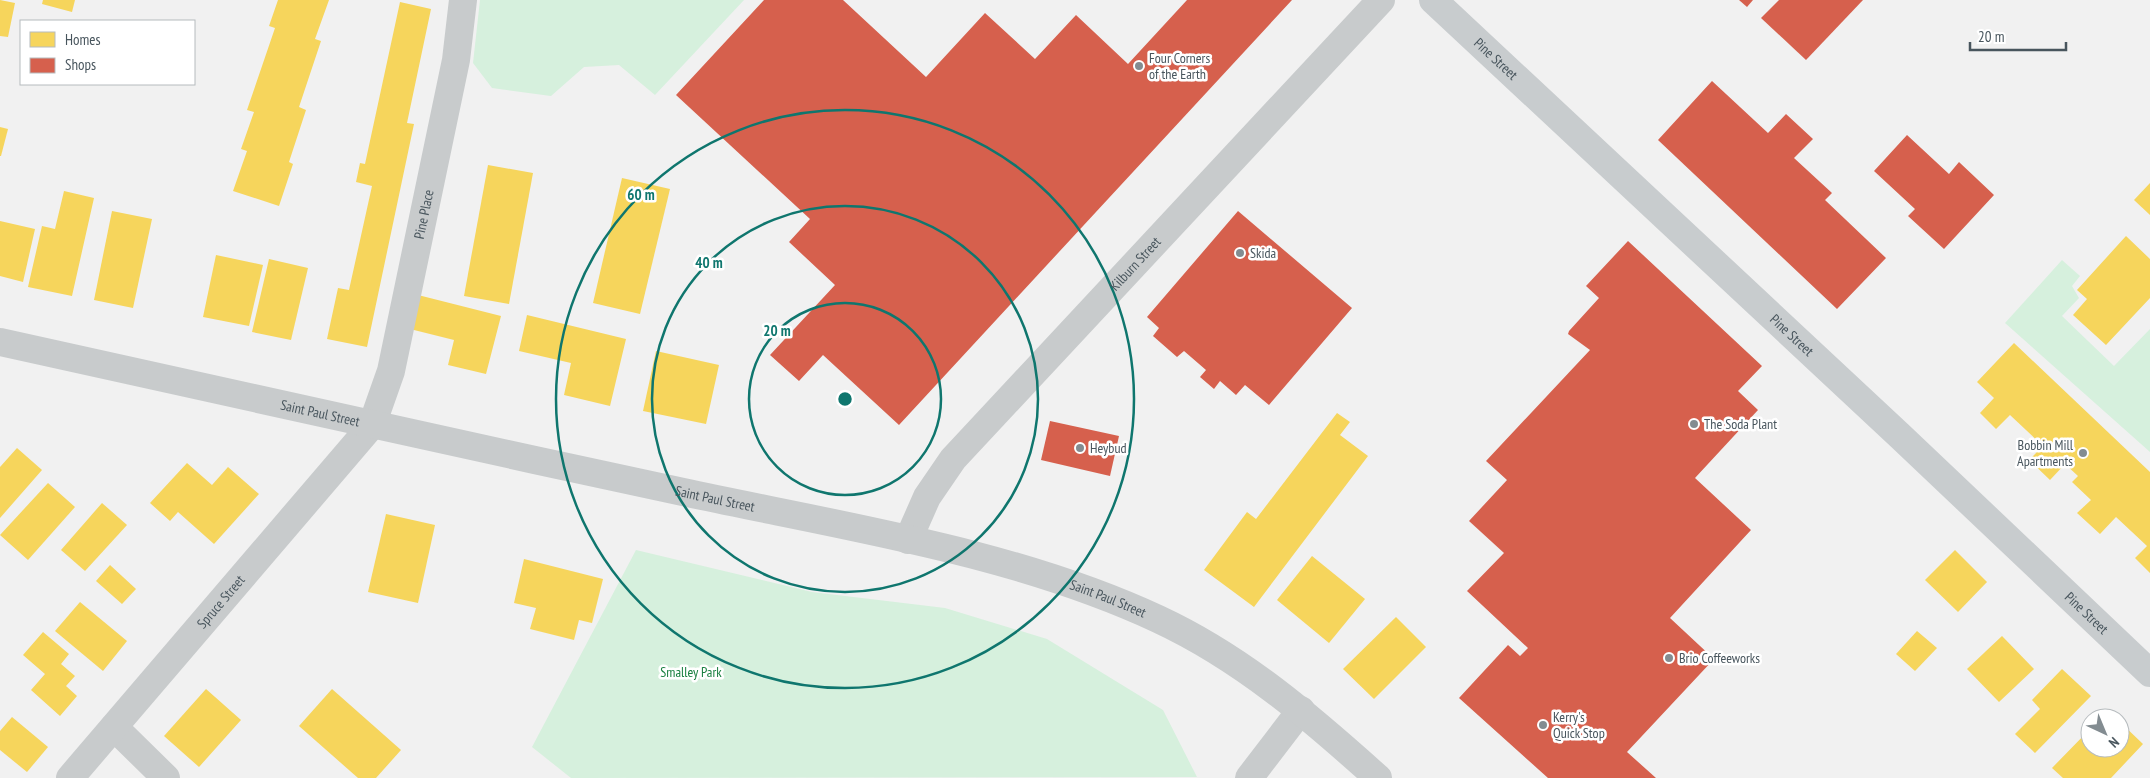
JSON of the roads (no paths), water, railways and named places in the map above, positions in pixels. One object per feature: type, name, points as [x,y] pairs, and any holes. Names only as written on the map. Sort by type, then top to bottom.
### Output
[{"type":"main road","name":"Pine Street","points":[[1433,0],[1899,435],[2150,674]]},
{"type":"street","name":"Pine Place","points":[[372,425],[391,371],[456,60],[463,0]]},
{"type":"street","name":"Kilburn Street","points":[[908,540],[928,497],[953,460],[1381,0]]},
{"type":"street","name":"Saint Paul Street","points":[[0,342],[372,425],[908,540],[1046,575],[1106,596],[1162,621],[1215,649],[1301,710],[1378,778]]},
{"type":"street","name":"Spruce Street","points":[[70,778],[372,425]]},
{"type":"street","points":[[1249,778],[1301,710]]},
{"type":"street","points":[[114,727],[166,778]]},
{"type":"place","name":"Four Corners of the Earth","points":[[1139,66]]},
{"type":"place","name":"Skida","points":[[1240,253]]},
{"type":"place","name":"The Soda Plant","points":[[1694,424]]},
{"type":"place","name":"Heybud","points":[[1080,448]]},
{"type":"place","name":"Bobbin Mill Apartments","points":[[2083,453]]},
{"type":"place","name":"Brio Coffeeworks","points":[[1669,658]]},
{"type":"place","name":"Kerry's Quick Stop","points":[[1543,725]]},
{"type":"park label","name":"Smalley Park","points":[[691,672]]}]
